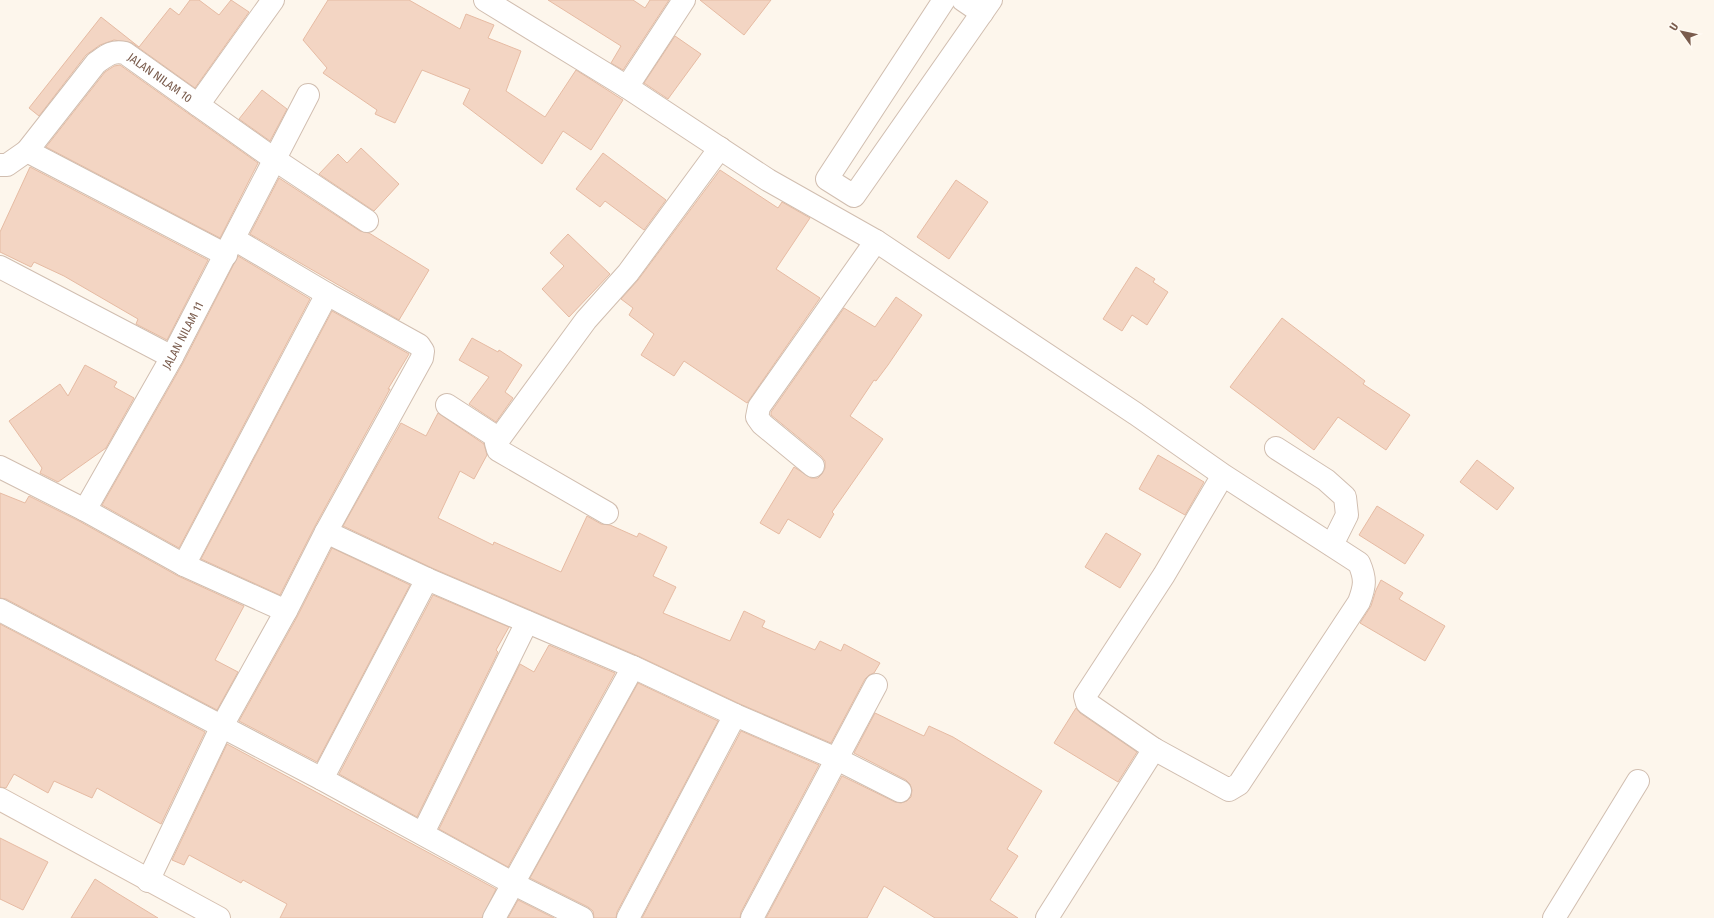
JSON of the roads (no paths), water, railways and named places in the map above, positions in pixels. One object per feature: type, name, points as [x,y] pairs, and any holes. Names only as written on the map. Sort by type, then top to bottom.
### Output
[{"type":"street","points":[[198,105],[273,0]]},
{"type":"street","points":[[485,0],[627,87],[768,180],[876,241],[1223,474],[1359,563],[1365,576],[1364,590],[1359,602],[1239,784],[1229,790],[1154,749],[1087,703],[1085,696],[1164,575],[1223,474]]},
{"type":"street","points":[[627,87],[684,0]]},
{"type":"street","points":[[944,0],[827,179],[854,196],[987,7],[963,0]]},
{"type":"street","name":"JALAN NILAM 10","points":[[27,151],[96,64],[108,54],[117,51],[125,53],[274,159],[367,221]]},
{"type":"street","name":"JALAN NILAM 11","points":[[85,510],[172,357],[308,95]]},
{"type":"street","points":[[607,513],[498,450],[496,443],[498,438],[586,320],[628,273],[720,148]]},
{"type":"street","points":[[0,165],[7,166],[27,151],[327,294],[419,345],[422,351],[422,358],[326,532],[286,611],[222,726],[148,880]]},
{"type":"street","points":[[813,466],[762,424],[757,417],[759,407],[876,241]]},
{"type":"street","points":[[0,267],[172,357]]},
{"type":"street","points":[[184,566],[327,294]]},
{"type":"street","points":[[447,405],[498,438]]},
{"type":"street","points":[[1276,448],[1326,480],[1345,497],[1347,515],[1332,545]]},
{"type":"street","points":[[0,468],[85,510],[184,566],[286,611]]},
{"type":"street","points":[[326,532],[427,579],[633,667],[735,715],[837,759],[900,790]]},
{"type":"street","points":[[322,778],[427,579]]},
{"type":"street","points":[[0,610],[322,778],[512,883],[582,918]]},
{"type":"street","points":[[423,833],[527,622]]},
{"type":"street","points":[[494,918],[512,883],[633,667]]},
{"type":"street","points":[[752,918],[876,684]]},
{"type":"street","points":[[628,918],[735,715]]},
{"type":"street","points":[[1047,918],[1154,749]]},
{"type":"street","points":[[1554,918],[1638,781]]},
{"type":"street","points":[[0,799],[219,918]]}]
